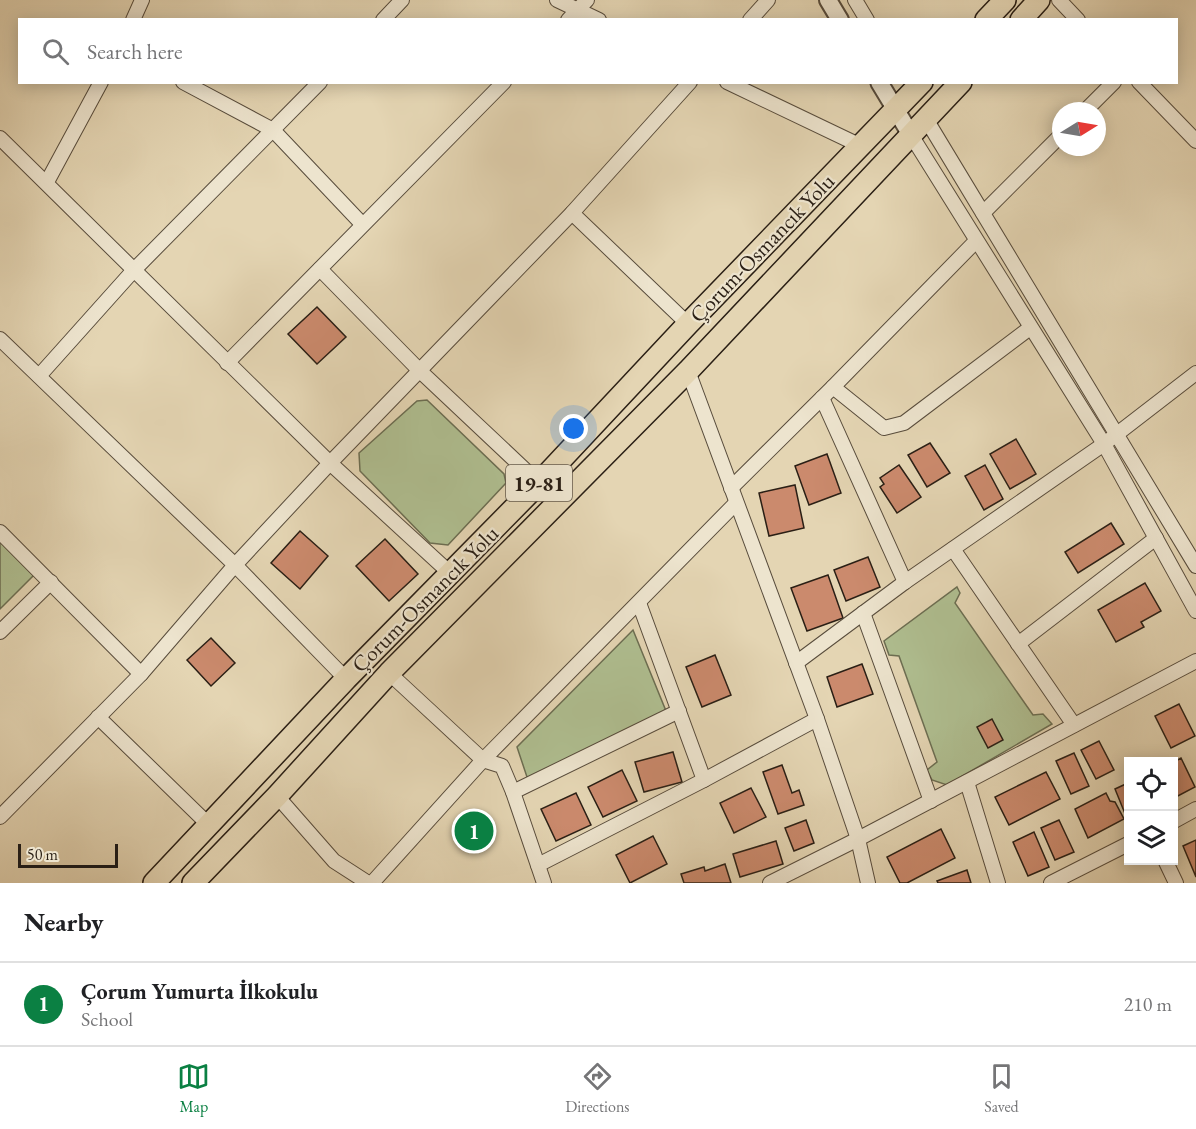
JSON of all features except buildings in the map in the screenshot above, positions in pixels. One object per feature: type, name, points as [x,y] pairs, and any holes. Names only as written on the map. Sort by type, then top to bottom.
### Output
[{"type":"highway","points":[[988,18],[1005,0]]},
{"type":"highway","points":[[1023,18],[1039,0]]},
{"type":"highway","name":"Çorum-Osmancık Yolu","points":[[193,883],[277,796],[388,673],[688,371],[959,84]]},
{"type":"highway","name":"Çorum-Osmancık Yolu","points":[[154,883],[346,680],[539,483],[688,324],[861,146],[895,110],[913,86]]},
{"type":"street","points":[[134,18],[142,0]]},
{"type":"street","points":[[385,18],[402,0]]},
{"type":"street","points":[[557,0],[583,4],[597,18]]},
{"type":"street","points":[[752,18],[768,0]]},
{"type":"street","points":[[828,0],[839,18]]},
{"type":"street","points":[[855,0],[866,18]]},
{"type":"street","points":[[1059,0],[1076,18]]},
{"type":"street","points":[[570,18],[583,4]]},
{"type":"street","points":[[46,182],[100,84]]},
{"type":"street","points":[[187,84],[273,130],[362,224]]},
{"type":"street","points":[[39,376],[133,271],[318,84]]},
{"type":"street","points":[[227,363],[502,84]]},
{"type":"street","points":[[0,817],[141,674],[235,565],[330,463],[572,213],[688,84]]},
{"type":"street","points":[[732,84],[861,146]]},
{"type":"street","points":[[880,84],[1104,444],[1196,610]]},
{"type":"street","points":[[1094,102],[1112,84]]},
{"type":"street","points":[[1141,84],[1194,134]]},
{"type":"street","points":[[926,120],[1196,566]]},
{"type":"street","points":[[0,138],[330,463],[451,574]]},
{"type":"street","points":[[982,213],[1052,144]]},
{"type":"street","points":[[572,213],[688,324]]},
{"type":"street","points":[[731,488],[976,241]]},
{"type":"street","points":[[320,268],[420,371],[539,483]]},
{"type":"street","points":[[833,387],[884,428],[904,423],[1030,328]]},
{"type":"street","points":[[0,339],[235,565],[346,680]]},
{"type":"street","points":[[688,371],[816,719],[858,839],[868,883]]},
{"type":"street","points":[[796,663],[905,582],[1117,435],[1196,374]]},
{"type":"street","points":[[822,398],[905,582]]},
{"type":"street","points":[[277,796],[334,861],[370,883],[483,760],[736,502]]},
{"type":"street","points":[[0,532],[141,674]]},
{"type":"street","points":[[1018,644],[1156,538]]},
{"type":"street","points":[[953,549],[1074,725]]},
{"type":"street","points":[[0,632],[51,582]]},
{"type":"street","points":[[639,603],[704,780]]},
{"type":"street","points":[[863,613],[931,801]]},
{"type":"street","points":[[770,883],[1196,661]]},
{"type":"street","points":[[388,673],[483,760],[502,766],[544,883]]},
{"type":"street","points":[[513,792],[679,711]]},
{"type":"street","points":[[98,717],[209,825]]},
{"type":"street","points":[[538,865],[704,780],[816,719]]},
{"type":"street","points":[[967,782],[998,883]]},
{"type":"street","points":[[1178,818],[1196,809]]},
{"type":"street","points":[[1051,883],[1124,846]]},
{"type":"street","points":[[1167,865],[1176,883]]},
{"type":"green space","points":[[427,400],[504,474],[506,483],[448,545],[430,543],[360,471],[359,453],[417,401]]},
{"type":"green space","points":[[0,539],[36,573],[0,609]]},
{"type":"green space","points":[[957,587],[960,593],[955,603],[1033,715],[1043,714],[1052,724],[947,785],[932,780],[927,770],[937,762],[899,656],[889,655],[884,641]]},
{"type":"green space","points":[[633,630],[666,711],[528,780],[517,747]]},
{"type":"place","name":"Çorum Yumurta İlkokulu","points":[[474,831]]}]
